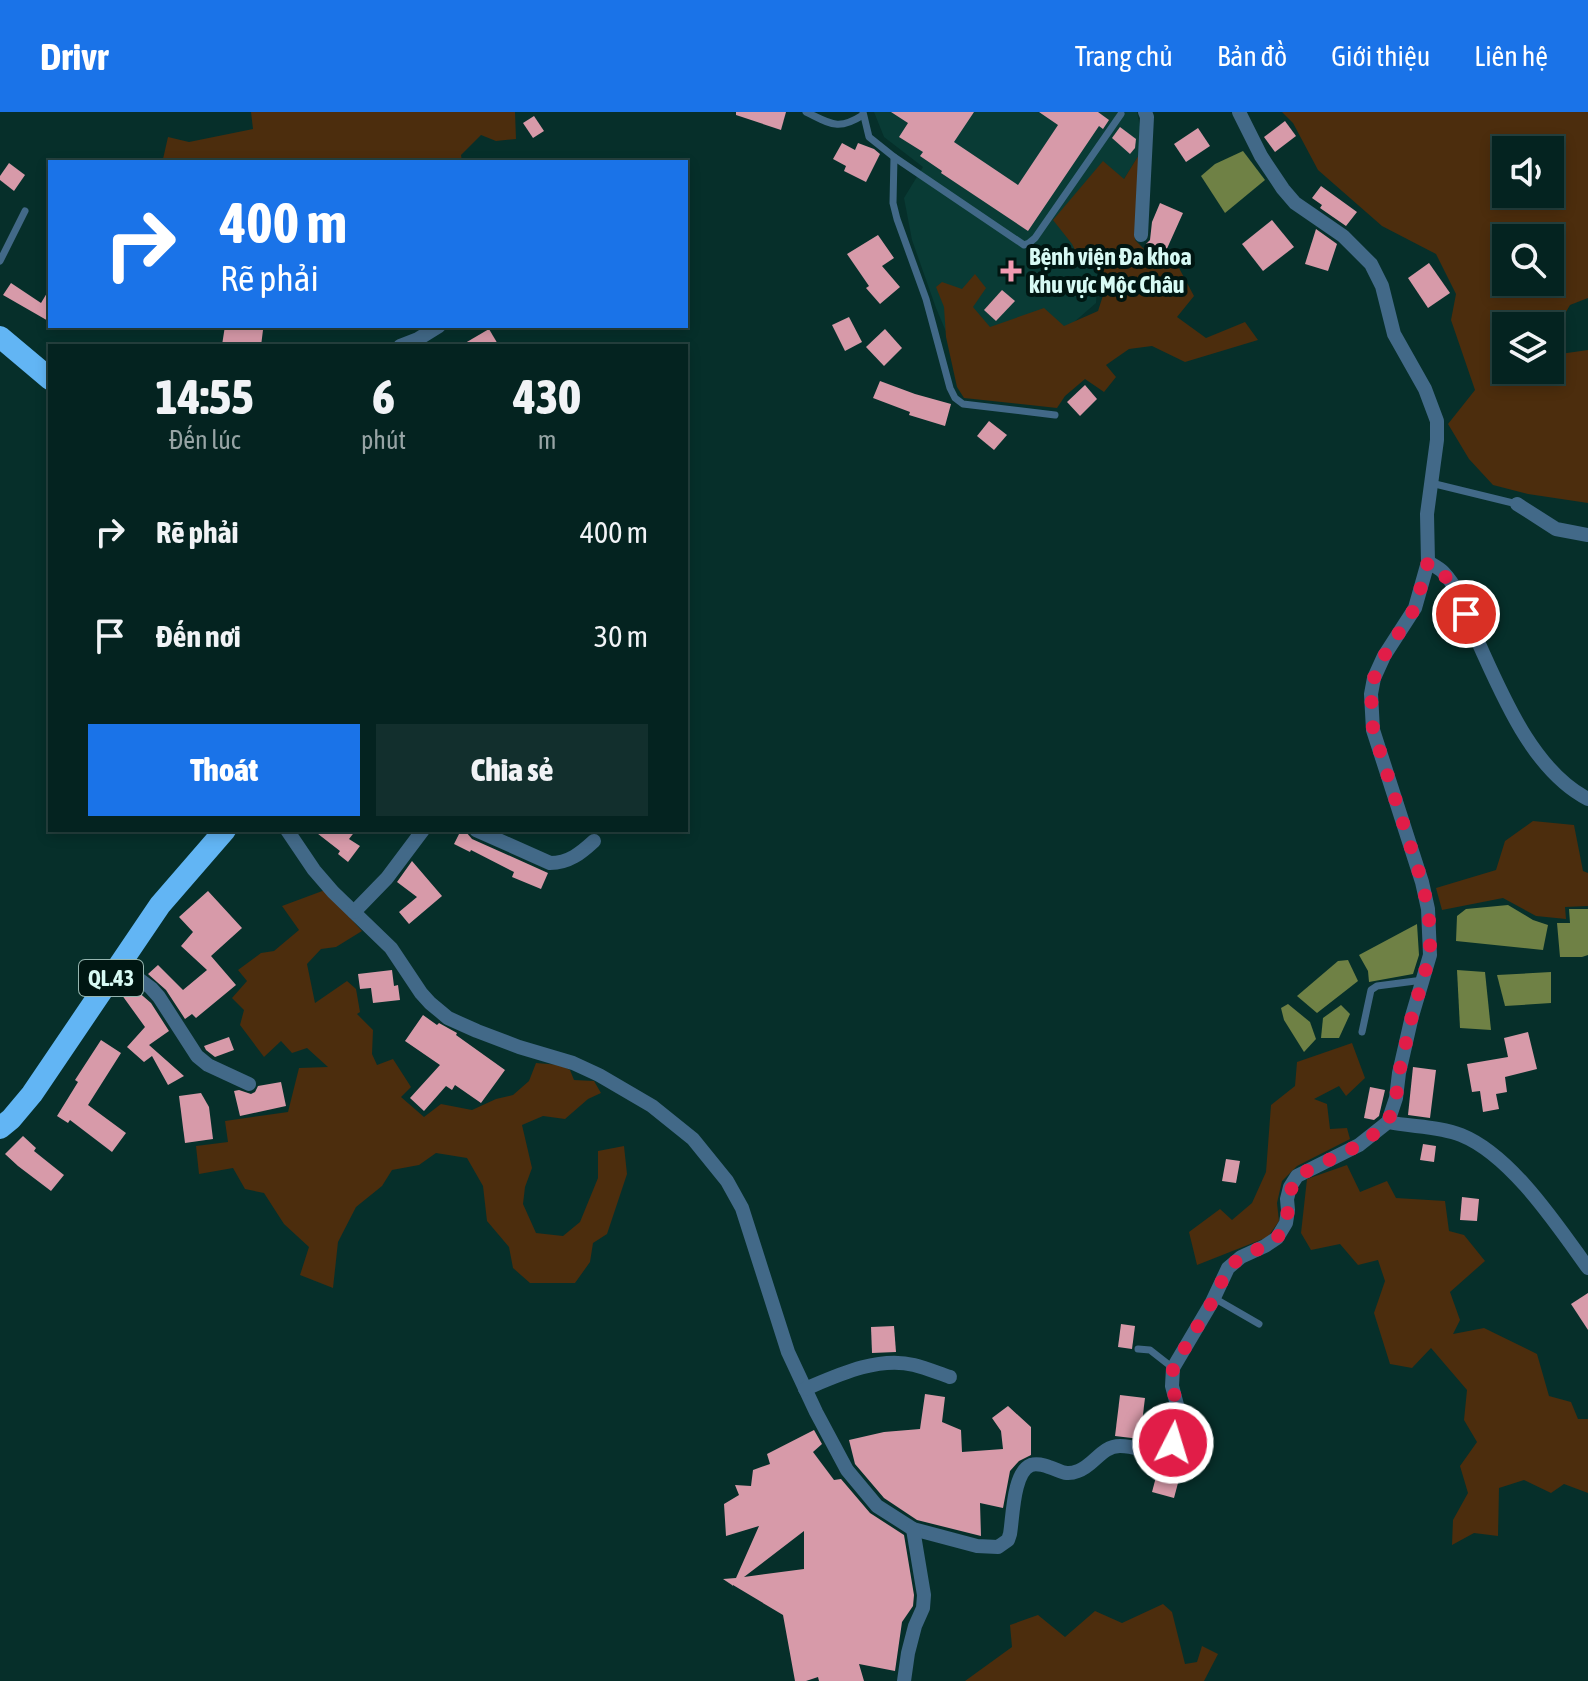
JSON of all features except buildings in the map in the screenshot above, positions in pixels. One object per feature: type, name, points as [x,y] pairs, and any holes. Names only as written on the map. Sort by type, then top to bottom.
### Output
[{"type":"highway","points":[[0,337],[48,377]]},
{"type":"highway","name":"QL.43","points":[[0,1128],[32,1094],[160,905],[223,832]]},
{"type":"street","points":[[1141,235],[1145,112]]},
{"type":"street","points":[[288,832],[314,870],[391,948],[430,1003],[448,1018],[519,1047],[573,1063],[652,1106],[693,1139],[727,1181],[742,1208],[788,1352],[847,1470],[877,1506],[913,1529],[977,1546],[998,1547],[1008,1540],[1018,1481],[1028,1466],[1036,1464],[1067,1474],[1083,1469],[1106,1449],[1121,1446],[1152,1453],[1173,1443],[1181,1420],[1172,1386],[1173,1368],[1228,1268],[1241,1257],[1277,1238],[1286,1223],[1287,1199],[1297,1176],[1359,1145],[1388,1122],[1396,1098],[1412,1016],[1430,955],[1428,909],[1422,882],[1373,730],[1371,694],[1384,656],[1415,608],[1428,562],[1427,514],[1437,421],[1425,389],[1394,334],[1382,286],[1371,264],[1343,236],[1295,203],[1261,156],[1239,112]]},
{"type":"street","points":[[405,344],[436,328]]},
{"type":"street","points":[[1517,504],[1556,529],[1588,535]]},
{"type":"street","points":[[1428,562],[1444,573],[1455,587],[1489,664],[1530,743],[1569,787],[1588,799]]},
{"type":"street","points":[[354,912],[387,878],[422,832]]},
{"type":"street","points":[[480,832],[550,863],[576,857],[594,841]]},
{"type":"street","points":[[120,965],[159,997],[197,1056],[208,1065],[249,1084]]},
{"type":"street","points":[[1388,1122],[1450,1131],[1487,1148],[1538,1202],[1588,1268]]},
{"type":"street","points":[[805,1389],[835,1376],[878,1364],[913,1364],[950,1377]]},
{"type":"street","points":[[904,1681],[908,1653],[923,1608],[924,1595],[913,1529]]},
{"type":"lane","points":[[806,112],[838,125],[848,125],[863,114],[869,137],[1024,245],[1035,238],[1121,114]]},
{"type":"lane","points":[[894,157],[893,203],[955,398],[963,404],[1055,415]]},
{"type":"lane","points":[[0,261],[25,211]]},
{"type":"lane","points":[[1431,483],[1517,504]]},
{"type":"lane","points":[[1362,1032],[1371,990],[1377,986],[1423,980]]},
{"type":"lane","points":[[1214,1298],[1259,1324]]},
{"type":"lane","points":[[1138,1349],[1150,1350],[1173,1368]]},
{"type":"shaded area","points":[[251,112],[515,112],[516,139],[496,141],[481,135],[461,155],[462,160],[163,159],[168,137],[189,142],[253,129]]},
{"type":"shaded area","name":"Bệnh viện Đa khoa khu vực Mộc Châu","points":[[874,112],[1137,112],[1141,131],[1140,153],[1124,179],[1102,229],[1096,303],[1019,370],[955,353],[912,240],[904,198],[923,167],[884,137]]},
{"type":"shaded area","points":[[1282,112],[1588,112],[1588,298],[1570,305],[1564,315],[1564,312],[1492,312],[1492,384],[1564,384],[1564,353],[1588,350],[1588,503],[1493,485],[1469,459],[1448,424],[1475,390],[1451,320],[1456,294],[1436,254],[1382,226],[1318,170],[1293,123]]},
{"type":"shaded area","points":[[1243,151],[1265,180],[1225,213],[1201,176],[1215,164]]},
{"type":"shaded area","points":[[1140,153],[1135,240],[1153,258],[1179,268],[1194,296],[1177,317],[1206,338],[1245,322],[1258,340],[1185,362],[1152,346],[1129,349],[1106,365],[1116,377],[1104,392],[1085,379],[1065,396],[1057,408],[964,398],[957,387],[946,337],[944,307],[936,287],[942,282],[962,289],[975,274],[986,288],[973,307],[990,327],[1044,308],[1064,326],[1098,311],[1106,286],[1094,264],[1083,266],[1072,244],[1053,220],[1103,161],[1124,179]]},
{"type":"shaded area","points":[[1533,821],[1574,825],[1583,871],[1588,873],[1588,906],[1565,907],[1566,919],[1536,916],[1503,898],[1442,910],[1436,888],[1496,870],[1505,841]]},
{"type":"shaded area","points":[[325,890],[362,931],[336,947],[321,949],[307,964],[315,1003],[347,981],[356,989],[360,1012],[357,1014],[373,1030],[372,1054],[377,1065],[393,1059],[411,1087],[401,1097],[424,1117],[441,1104],[472,1110],[513,1095],[529,1081],[536,1063],[560,1065],[570,1070],[574,1080],[594,1081],[601,1093],[588,1099],[565,1119],[543,1116],[522,1125],[532,1168],[523,1204],[536,1233],[563,1236],[580,1222],[598,1178],[598,1151],[624,1146],[627,1174],[607,1234],[593,1243],[590,1262],[575,1283],[530,1283],[513,1268],[509,1247],[487,1221],[483,1186],[467,1158],[436,1153],[419,1165],[392,1170],[382,1186],[356,1207],[338,1242],[333,1288],[300,1275],[309,1247],[284,1224],[264,1193],[245,1189],[233,1168],[199,1174],[196,1146],[228,1142],[225,1121],[288,1112],[299,1068],[328,1067],[307,1048],[292,1053],[281,1041],[264,1057],[240,1025],[244,1010],[232,998],[247,981],[238,970],[261,953],[274,951],[299,930],[282,906]]},
{"type":"shaded area","points":[[1508,905],[1548,925],[1543,950],[1456,941],[1457,916],[1466,909]]},
{"type":"shaded area","points":[[1569,909],[1588,909],[1588,955],[1560,957],[1557,923],[1570,923]]},
{"type":"shaded area","points":[[1417,924],[1419,955],[1413,974],[1369,982],[1368,971],[1359,955]]},
{"type":"shaded area","points":[[1348,960],[1358,981],[1317,1013],[1297,996],[1338,961]]},
{"type":"shaded area","points":[[1457,970],[1485,972],[1491,1030],[1460,1028]]},
{"type":"shaded area","points":[[1551,972],[1551,1003],[1505,1006],[1497,975]]},
{"type":"shaded area","points":[[1288,1004],[1310,1022],[1316,1039],[1304,1052],[1284,1020],[1281,1008]]},
{"type":"shaded area","points":[[1341,1005],[1350,1014],[1339,1038],[1321,1038],[1323,1018]]},
{"type":"shaded area","points":[[1352,1043],[1365,1078],[1346,1096],[1339,1086],[1314,1099],[1327,1104],[1330,1129],[1347,1128],[1350,1139],[1297,1166],[1282,1181],[1277,1203],[1279,1221],[1268,1237],[1197,1265],[1189,1232],[1220,1209],[1232,1220],[1252,1203],[1266,1172],[1271,1105],[1295,1086],[1297,1062]]},
{"type":"shaded area","points":[[1347,1165],[1360,1192],[1387,1181],[1396,1198],[1445,1201],[1449,1231],[1464,1235],[1485,1261],[1450,1292],[1460,1320],[1453,1334],[1484,1328],[1537,1354],[1549,1396],[1571,1402],[1578,1419],[1588,1419],[1588,1493],[1564,1484],[1551,1493],[1524,1480],[1499,1488],[1498,1536],[1474,1533],[1452,1545],[1453,1520],[1468,1493],[1460,1466],[1477,1442],[1464,1420],[1467,1390],[1431,1348],[1412,1368],[1390,1364],[1374,1313],[1385,1281],[1378,1260],[1358,1265],[1340,1244],[1311,1250],[1301,1233],[1307,1179]]},
{"type":"shaded area","points":[[1163,1604],[1172,1612],[1185,1664],[1197,1662],[1202,1646],[1218,1654],[1204,1681],[965,1681],[1012,1647],[1010,1625],[1038,1615],[1065,1637],[1095,1611],[1122,1623]]},
{"type":"place","name":"Bệnh viện Đa khoa khu vực Mộc Châu","points":[[1011,271]]},
{"type":"route","points":[[1173,1443],[1181,1420],[1172,1386],[1173,1368],[1228,1268],[1241,1257],[1277,1238],[1286,1223],[1287,1199],[1297,1176],[1359,1145],[1388,1122],[1396,1098],[1412,1016],[1430,955],[1430,932],[1422,882],[1373,730],[1371,694],[1384,656],[1415,608],[1428,562],[1444,573],[1455,587],[1466,614]]}]
